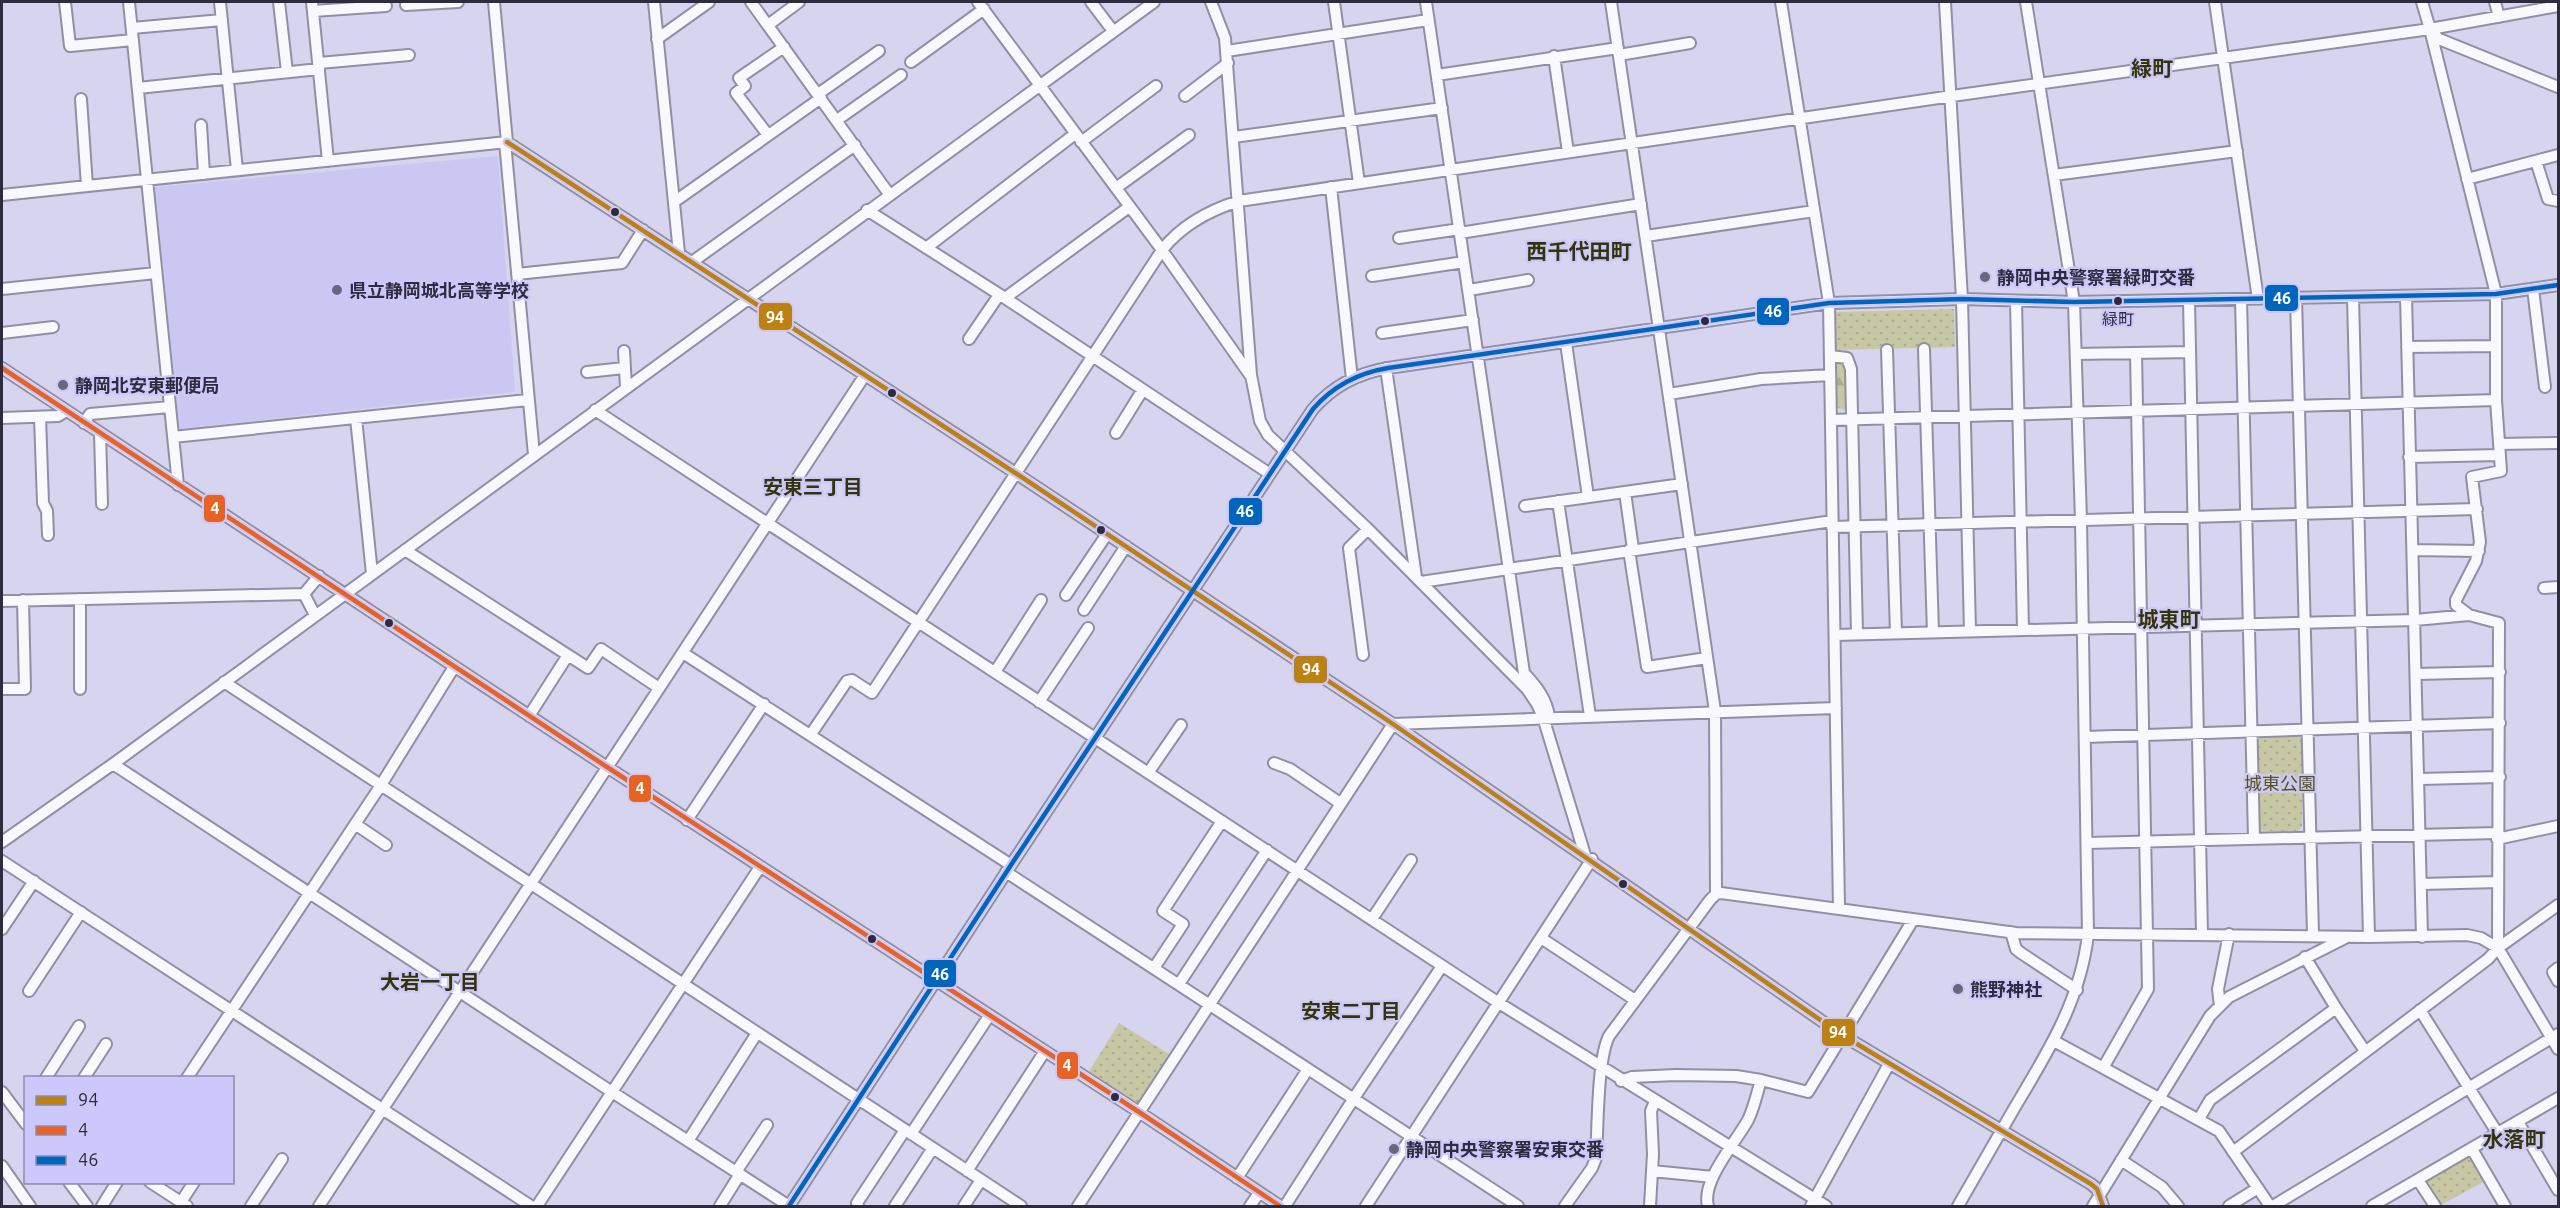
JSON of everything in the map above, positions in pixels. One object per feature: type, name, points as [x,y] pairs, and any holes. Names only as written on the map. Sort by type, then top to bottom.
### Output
[{"type":"street","points":[[65,2],[70,46],[222,20]]},
{"type":"street","points":[[129,2],[177,485]]},
{"type":"street","points":[[220,2],[237,170]]},
{"type":"street","points":[[279,2],[287,72]]},
{"type":"street","points":[[406,5],[458,2]]},
{"type":"street","points":[[494,2],[534,455]]},
{"type":"street","points":[[654,2],[679,253]]},
{"type":"street","points":[[657,39],[709,2]]},
{"type":"street","points":[[752,2],[889,194]]},
{"type":"street","points":[[768,24],[799,2]]},
{"type":"street","points":[[1091,2],[1113,31]]},
{"type":"street","points":[[2,842],[113,764],[1038,84],[1154,2]]},
{"type":"street","points":[[1211,2],[1225,38],[1227,51],[1251,375],[1260,421],[1268,435],[1368,529],[1527,689],[1546,717],[1588,857],[1541,938],[1366,1206]]},
{"type":"street","points":[[1334,2],[1359,183]]},
{"type":"street","points":[[1426,2],[1524,673],[1543,697],[1548,707],[1546,717]]},
{"type":"street","points":[[1564,1206],[1592,1168],[1596,1158],[1602,1069],[1605,1045],[1609,1036],[1716,894],[1714,711],[1611,2]]},
{"type":"street","points":[[1781,2],[1829,303],[1839,908]]},
{"type":"street","points":[[1946,2],[1962,299],[1970,631]]},
{"type":"street","points":[[1958,1206],[2054,1041],[2077,990],[2088,934],[2081,520],[2074,302],[2026,2]]},
{"type":"street","points":[[2215,2],[2258,299]]},
{"type":"street","points":[[2422,2],[2496,294],[2496,400],[2501,471],[2472,477],[2477,509],[2479,551],[2456,600],[2456,605],[2469,615]]},
{"type":"street","points":[[2495,2],[2499,17]]},
{"type":"street","points":[[911,62],[981,5],[1251,375]]},
{"type":"street","points":[[328,160],[313,6],[386,6]]},
{"type":"street","points":[[811,734],[847,681],[852,681],[872,693],[1162,250],[1175,233],[1222,206],[1239,201],[1451,169],[2430,29],[2559,6]]},
{"type":"street","points":[[1227,51],[1428,20]]},
{"type":"street","points":[[2430,29],[2439,39],[2559,87]]},
{"type":"street","points":[[1437,75],[1554,56],[1619,52],[1690,43]]},
{"type":"street","points":[[768,135],[736,93],[745,86],[739,78],[784,47]]},
{"type":"street","points":[[674,202],[768,135],[879,51]]},
{"type":"street","points":[[138,88],[287,72],[409,55]]},
{"type":"street","points":[[1554,56],[1568,152]]},
{"type":"street","points":[[1185,96],[1228,63]]},
{"type":"street","points":[[837,120],[901,75]]},
{"type":"street","points":[[926,248],[1078,138],[1156,86]]},
{"type":"street","points":[[81,99],[87,186]]},
{"type":"street","points":[[1234,137],[1442,108]]},
{"type":"street","points":[[201,125],[204,174]]},
{"type":"street","points":[[1116,188],[1189,135]]},
{"type":"street","points":[[2,195],[506,142],[1017,474],[1393,724],[1842,1035],[2091,1184],[2097,1189],[2101,1201]]},
{"type":"street","points":[[692,262],[855,145]]},
{"type":"street","points":[[2054,175],[2236,151]]},
{"type":"street","points":[[2467,179],[2559,155]]},
{"type":"street","points":[[2536,161],[2548,199],[2559,201]]},
{"type":"street","points":[[1331,187],[1352,379]]},
{"type":"street","points":[[1399,238],[1641,204]]},
{"type":"street","points":[[969,339],[1002,297],[1129,207]]},
{"type":"street","points":[[867,210],[1270,474]]},
{"type":"street","points":[[1646,236],[1814,211]]},
{"type":"street","points":[[517,274],[622,263],[643,230]]},
{"type":"street","points":[[1372,276],[1464,262]]},
{"type":"street","points":[[2,289],[156,273]]},
{"type":"street","points":[[1468,290],[1528,280]]},
{"type":"street","points":[[113,764],[789,1206],[1008,868],[1096,739],[1285,450],[1325,396],[1367,371],[1829,303],[1962,299],[2074,302],[2496,294],[2559,285]]},
{"type":"street","points":[[2533,289],[2545,387]]},
{"type":"street","points":[[2406,296],[2420,779],[2422,937]]},
{"type":"street","points":[[2353,297],[2369,937]]},
{"type":"street","points":[[2295,298],[2313,934]]},
{"type":"street","points":[[2241,299],[2254,838]]},
{"type":"street","points":[[2189,300],[2202,934]]},
{"type":"street","points":[[2016,301],[2023,630]]},
{"type":"street","points":[[1382,333],[1473,320]]},
{"type":"street","points":[[2,333],[53,327]]},
{"type":"street","points":[[1566,343],[1588,497]]},
{"type":"street","points":[[2407,347],[2496,345]]},
{"type":"street","points":[[1924,349],[1933,632]]},
{"type":"street","points":[[1887,350],[1896,633]]},
{"type":"street","points":[[624,351],[626,387]]},
{"type":"street","points":[[2076,354],[2190,352]]},
{"type":"street","points":[[2103,1068],[2148,989],[2136,353]]},
{"type":"street","points":[[1830,356],[1843,356],[1850,363],[1857,634]]},
{"type":"street","points":[[2,368],[607,768],[1139,1112],[1280,1206]]},
{"type":"street","points":[[587,372],[624,368]]},
{"type":"street","points":[[1386,368],[1419,580]]},
{"type":"street","points":[[319,1206],[865,375]]},
{"type":"street","points":[[1669,394],[1761,379],[1830,375]]},
{"type":"street","points":[[1116,433],[1142,391]]},
{"type":"street","points":[[173,437],[528,400]]},
{"type":"street","points":[[1831,420],[2496,400]]},
{"type":"street","points":[[84,423],[90,414],[170,407]]},
{"type":"street","points":[[595,410],[1499,1003],[1813,1203],[1826,1206]]},
{"type":"street","points":[[2,417],[58,416],[66,411]]},
{"type":"street","points":[[40,417],[43,503],[47,511],[48,535]]},
{"type":"street","points":[[356,418],[372,574]]},
{"type":"street","points":[[100,433],[102,504]]},
{"type":"street","points":[[2409,457],[2559,443]]},
{"type":"street","points":[[1525,506],[1682,484]]},
{"type":"street","points":[[1625,492],[1647,667],[1707,658]]},
{"type":"street","points":[[1558,501],[1590,716]]},
{"type":"street","points":[[1419,580],[1832,524],[1855,527],[2477,509]]},
{"type":"street","points":[[1363,655],[1349,548],[1368,529]]},
{"type":"street","points":[[1066,595],[1107,534]]},
{"type":"street","points":[[1084,610],[1126,546]]},
{"type":"street","points":[[405,550],[588,668],[601,649],[659,688]]},
{"type":"street","points":[[2413,550],[2479,551]]},
{"type":"street","points":[[2,601],[304,594],[319,576]]},
{"type":"street","points":[[2544,588],[2559,587]]},
{"type":"street","points":[[304,594],[315,615]]},
{"type":"street","points":[[80,599],[80,689]]},
{"type":"street","points":[[2,689],[25,689],[22,600]]},
{"type":"street","points":[[995,672],[1041,600]]},
{"type":"street","points":[[1835,635],[2415,620],[2469,615],[2499,623],[2498,948]]},
{"type":"street","points":[[1039,702],[1088,628]]},
{"type":"street","points":[[682,653],[811,734],[1154,968],[1518,1206]]},
{"type":"street","points":[[529,716],[568,655]]},
{"type":"street","points":[[188,1076],[381,785],[454,667]]},
{"type":"street","points":[[2416,674],[2499,672]]},
{"type":"street","points":[[224,682],[933,1148],[981,1180],[1004,1202],[1022,1206]]},
{"type":"street","points":[[687,820],[764,704]]},
{"type":"street","points":[[1393,724],[1836,708]]},
{"type":"street","points":[[2085,737],[2500,723]]},
{"type":"street","points":[[1078,1206],[1393,724]]},
{"type":"street","points":[[1148,773],[1181,725]]},
{"type":"street","points":[[1274,762],[1290,769],[1340,803]]},
{"type":"street","points":[[2420,779],[2500,777]]},
{"type":"street","points":[[1154,968],[1183,924],[1163,911],[1221,821]]},
{"type":"street","points":[[355,824],[386,845]]},
{"type":"street","points":[[2087,843],[2421,834],[2497,836],[2559,826]]},
{"type":"street","points":[[1179,984],[1267,850]]},
{"type":"street","points":[[1372,920],[1412,860]]},
{"type":"street","points":[[2,861],[531,1206]]},
{"type":"street","points":[[537,1206],[760,867]]},
{"type":"street","points":[[2,929],[34,881]]},
{"type":"street","points":[[2422,884],[2498,882]]},
{"type":"street","points":[[1716,894],[1839,908],[2011,932],[2313,934],[2348,937],[2467,935],[2481,938],[2498,948],[2555,1036],[2559,1049]]},
{"type":"street","points":[[2233,1152],[2488,959],[2498,948],[2559,905]]},
{"type":"street","points":[[29,991],[81,912]]},
{"type":"street","points":[[1621,1081],[1632,1077],[1676,1075],[1736,1076],[1808,1092],[1913,920]]},
{"type":"street","points":[[2011,932],[2016,949],[2077,990]]},
{"type":"street","points":[[2220,1006],[2218,989],[2229,934]]},
{"type":"street","points":[[2093,1206],[2101,1201],[2121,1160],[2210,1016],[2229,997],[2348,937]]},
{"type":"street","points":[[1541,938],[1635,1000]]},
{"type":"street","points":[[2305,957],[2365,1051]]},
{"type":"street","points":[[1285,1206],[1443,966]]},
{"type":"street","points":[[2559,968],[2553,972],[2559,981]]},
{"type":"street","points":[[2199,1119],[2210,1100],[2336,1008]]},
{"type":"street","points":[[2420,1010],[2498,1134]]},
{"type":"street","points":[[858,1206],[857,1203],[990,1016]]},
{"type":"street","points":[[47,1076],[79,1026]]},
{"type":"street","points":[[688,1141],[758,1033]]},
{"type":"street","points":[[2054,1041],[2219,1131],[2271,1206],[2555,1036]]},
{"type":"street","points":[[85,1076],[106,1044]]},
{"type":"street","points":[[967,1171],[1045,1051]]},
{"type":"street","points":[[1813,1203],[1889,1064]]},
{"type":"street","points":[[1237,1178],[1308,1068]]},
{"type":"street","points":[[1708,1206],[1707,1201],[1713,1177],[1749,1118],[1761,1080]]},
{"type":"street","points":[[2,1092],[24,1116]]},
{"type":"street","points":[[2372,1206],[2559,1098]]},
{"type":"street","points":[[1650,1206],[1651,1111],[1655,1101]]},
{"type":"street","points":[[2518,1122],[2559,1190]]},
{"type":"street","points":[[720,1206],[767,1125]]},
{"type":"street","points":[[895,1206],[933,1148]]},
{"type":"street","points":[[2472,1149],[2505,1206]]},
{"type":"street","points":[[251,1206],[282,1160]]},
{"type":"street","points":[[2121,1160],[2162,1187],[2178,1206]]},
{"type":"street","points":[[2,1166],[30,1206]]},
{"type":"street","points":[[1652,1171],[1713,1177]]},
{"type":"street","points":[[964,1206],[981,1180]]},
{"type":"street","points":[[2418,1180],[2435,1206]]},
{"type":"street","points":[[70,1184],[87,1206]]},
{"type":"street","points":[[102,1206],[116,1184]]},
{"type":"street","points":[[153,1184],[184,1204],[193,1184]]},
{"type":"street","points":[[2229,1206],[2258,1188]]},
{"type":"street","points":[[1250,1206],[1259,1193]]},
{"type":"shaded area","name":"県立静岡城北高等学校","points":[[498,156],[515,392],[179,429],[155,187]]},
{"type":"green space","points":[[1954,309],[1955,347],[1835,350],[1835,312]]},
{"type":"green space","points":[[1836,361],[1846,363],[1847,405],[1844,410],[1836,407]]},
{"type":"green space","name":"城東公園","points":[[2261,736],[2297,736],[2302,739],[2302,826],[2298,831],[2263,831],[2259,828],[2258,739]]},
{"type":"green space","points":[[1119,1023],[1169,1054],[1138,1103],[1088,1073]]},
{"type":"green space","points":[[2469,1154],[2473,1156],[2487,1180],[2439,1206],[2425,1183],[2427,1178]]},
{"type":"transit line","name":"94","points":[[507,142],[1017,474],[1393,724],[1842,1035],[2091,1184],[2097,1189],[2103,1206]]},
{"type":"transit line","name":"46","points":[[789,1206],[1011,865],[1313,409],[1338,387],[1356,377],[1388,368],[1829,303],[1962,299],[2074,302],[2496,294],[2558,285]]},
{"type":"transit line","name":"4","points":[[2,368],[607,767],[1280,1206]]},
{"type":"place","name":"静岡中央警察署緑町交番","points":[[1985,277]]},
{"type":"place","name":"県立静岡城北高等学校","points":[[337,290]]},
{"type":"place","name":"緑町","points":[[2118,301]]},
{"type":"place","name":"静岡北安東郵便局","points":[[63,385]]},
{"type":"place","name":"熊野神社","points":[[1958,989]]},
{"type":"place","name":"静岡中央警察署安東交番","points":[[1394,1149]]},
{"type":"district","name":"緑町","points":[[2152,68]]},
{"type":"district","name":"西千代田町","points":[[1579,251]]},
{"type":"district","name":"安東三丁目","points":[[813,486]]},
{"type":"district","name":"城東町","points":[[2169,619]]},
{"type":"district","name":"大岩一丁目","points":[[430,981]]},
{"type":"district","name":"安東二丁目","points":[[1351,1010]]},
{"type":"district","name":"水落町","points":[[2514,1139]]}]
